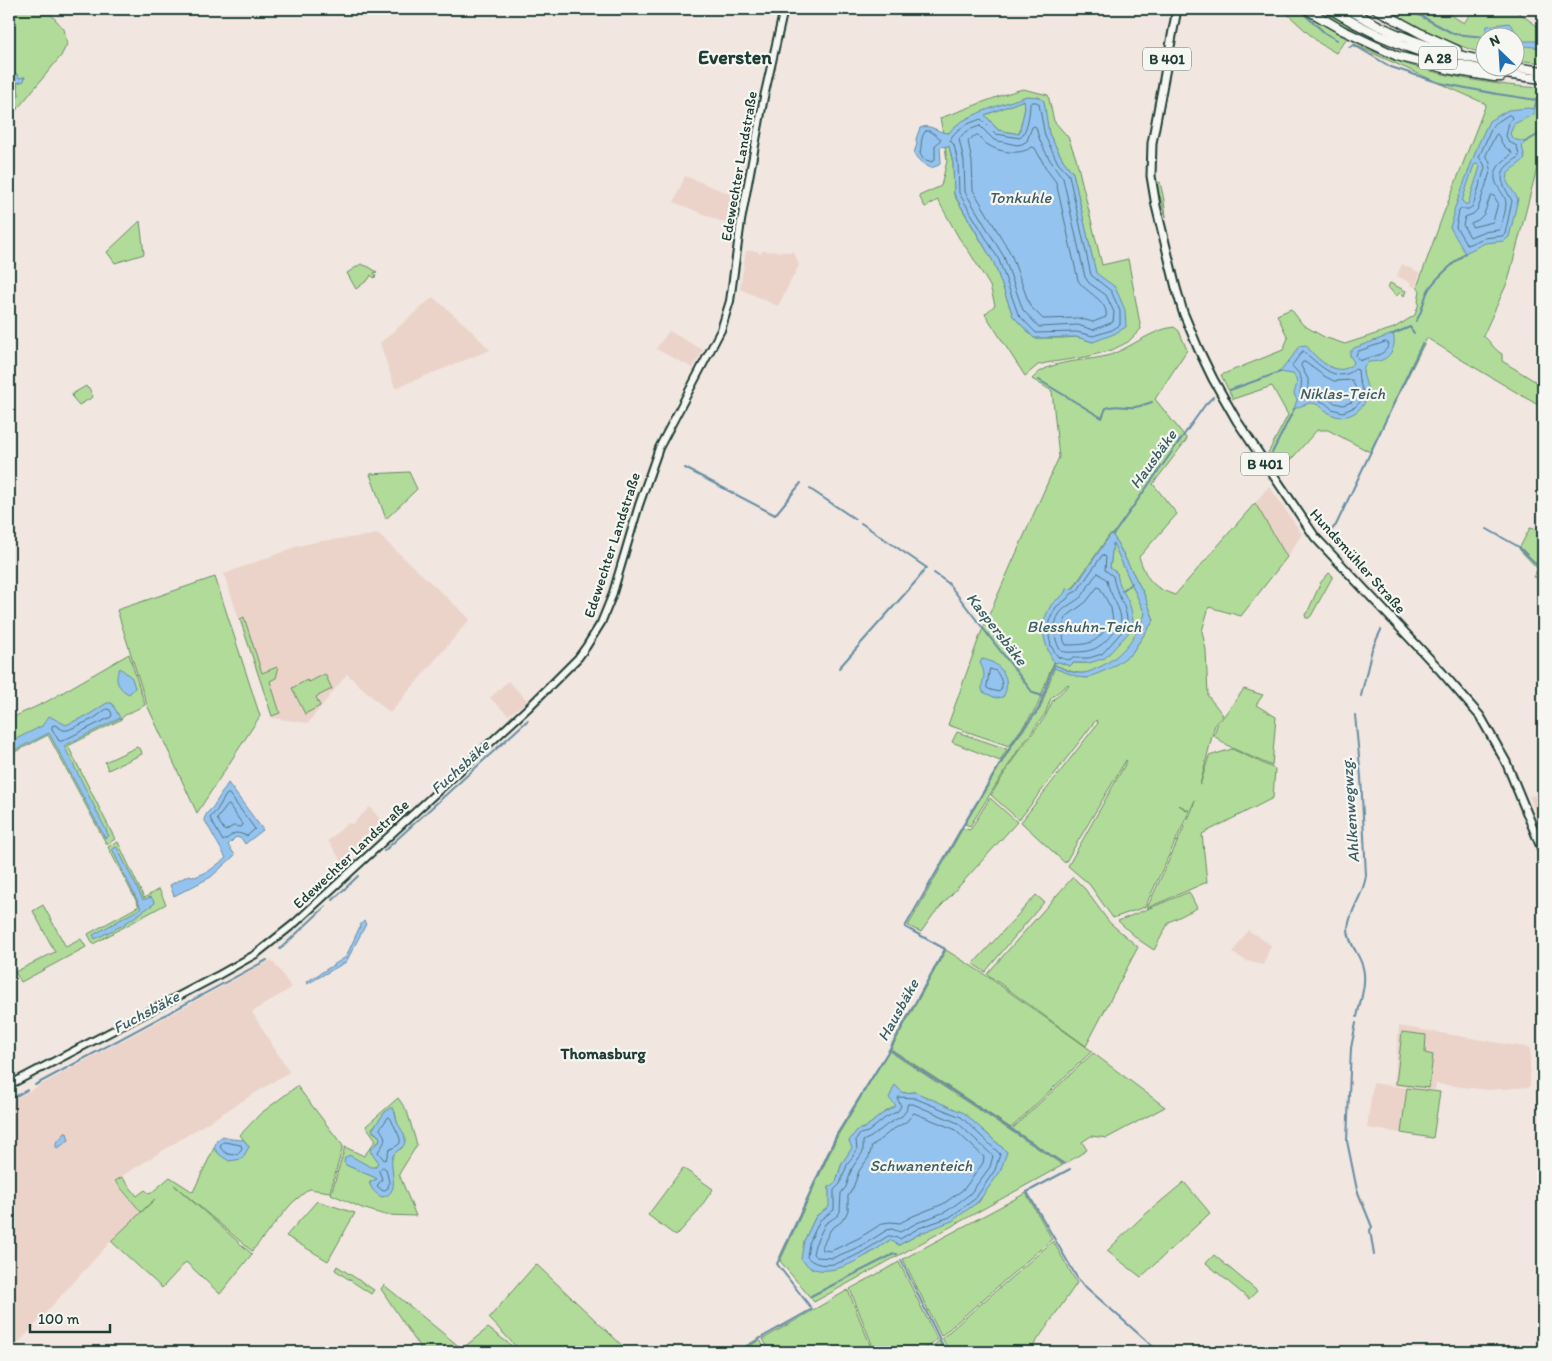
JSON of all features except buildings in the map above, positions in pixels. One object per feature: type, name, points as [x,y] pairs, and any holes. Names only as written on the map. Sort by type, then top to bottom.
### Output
[{"type":"highway","points":[[1306,9],[1356,38],[1397,56],[1432,66],[1474,73]]},
{"type":"highway","name":"A 28","points":[[1330,9],[1364,28],[1400,44],[1474,68]]},
{"type":"highway","name":"A 28","points":[[1348,9],[1409,39],[1474,58]]},
{"type":"highway","points":[[1376,9],[1420,33],[1474,57]]},
{"type":"highway","points":[[1524,68],[1541,71]]},
{"type":"highway","name":"A 28","points":[[1524,77],[1540,79]]},
{"type":"main road","name":"Edewechter Landstraße","points":[[9,1085],[210,980],[267,946],[323,898],[529,707],[556,681],[586,647],[601,623],[612,596],[641,498],[659,448],[718,338],[728,308],[760,116],[769,68],[784,9]]},
{"type":"main road","name":"Hundsmühler Straße","points":[[1177,9],[1152,143],[1151,180],[1176,288],[1183,312],[1198,348],[1237,421],[1315,537],[1443,673],[1480,716],[1506,762],[1543,852]]},
{"type":"shaded area","points":[[685,176],[735,196],[730,225],[674,202]]},
{"type":"shaded area","points":[[746,251],[758,251],[761,254],[762,251],[794,252],[799,265],[778,306],[740,289]]},
{"type":"shaded area","points":[[1402,264],[1420,273],[1415,287],[1397,276]]},
{"type":"shaded area","points":[[433,297],[467,326],[490,350],[395,388],[380,343]]},
{"type":"shaded area","points":[[669,331],[703,350],[693,368],[656,349]]},
{"type":"shaded area","points":[[1269,486],[1302,534],[1287,557],[1255,503]]},
{"type":"shaded area","points":[[378,534],[470,619],[390,713],[347,674],[308,723],[272,718],[224,574],[298,546],[321,541]]},
{"type":"shaded area","points":[[508,681],[528,701],[508,715],[490,698]]},
{"type":"shaded area","points":[[1543,795],[1543,832],[1529,796]]},
{"type":"shaded area","points":[[370,807],[388,829],[343,863],[328,841],[348,823],[352,824]]},
{"type":"shaded area","points":[[1248,930],[1271,945],[1263,965],[1247,961],[1232,953]]},
{"type":"shaded area","points":[[271,960],[291,988],[252,1012],[289,1072],[114,1181],[141,1213],[111,1241],[9,1352],[9,1102]]},
{"type":"shaded area","points":[[1399,1026],[1530,1048],[1530,1087],[1488,1090],[1436,1084],[1435,1090],[1394,1085]]},
{"type":"shaded area","points":[[1373,1083],[1407,1088],[1401,1133],[1367,1128]]},
{"type":"green space","points":[[9,9],[46,9],[64,29],[67,44],[61,56],[9,119],[9,102],[15,101],[19,95],[17,82],[21,82],[25,77],[19,78],[14,72],[9,72]]},
{"type":"green space","points":[[1282,9],[1368,9],[1336,53],[1319,43]]},
{"type":"green space","points":[[1385,9],[1440,9],[1464,23],[1474,9],[1513,9],[1543,30],[1543,63],[1524,61],[1524,28],[1474,28],[1474,51],[1409,22]]},
{"type":"green space","points":[[1355,44],[1399,62],[1438,73],[1492,83],[1543,88],[1543,169],[1537,168],[1508,281],[1483,336],[1502,354],[1502,361],[1543,386],[1543,408],[1427,338],[1370,452],[1328,430],[1317,430],[1280,472],[1268,453],[1288,415],[1272,386],[1233,399],[1221,375],[1283,350],[1288,338],[1277,315],[1291,309],[1303,325],[1324,337],[1345,344],[1394,328],[1415,315],[1420,291],[1417,287],[1486,104]]},
{"type":"green space","points":[[1023,89],[1048,95],[1054,121],[1068,137],[1076,158],[1102,265],[1128,259],[1141,329],[1128,342],[1112,350],[1086,357],[1038,365],[1025,376],[985,314],[995,305],[990,286],[959,238],[938,200],[925,207],[919,196],[941,186],[947,161],[945,146],[949,146],[953,163],[954,195],[994,263],[1013,316],[1034,338],[1077,337],[1093,342],[1115,288],[1096,274],[1073,173],[1063,160],[1049,134],[1043,101],[1027,96],[967,119],[949,133],[943,133],[940,118]]},
{"type":"green space","points":[[1024,100],[1025,108],[1019,134],[998,130],[985,115]]},
{"type":"green space","points":[[1160,182],[1164,200],[1166,217],[1156,183]]},
{"type":"green space","points":[[140,221],[144,254],[115,263],[107,252]]},
{"type":"green space","points":[[361,264],[377,272],[374,273],[376,276],[374,278],[371,275],[369,279],[356,289],[347,273]]},
{"type":"green space","points":[[1390,283],[1406,291],[1404,296],[1401,292],[1396,296],[1388,287]]},
{"type":"green space","points":[[1174,327],[1179,331],[1187,350],[1155,399],[1187,439],[1153,484],[1177,514],[1139,557],[1151,581],[1160,589],[1175,595],[1255,503],[1287,557],[1241,616],[1209,607],[1202,631],[1206,650],[1208,696],[1223,715],[1215,724],[1200,785],[1209,756],[1232,749],[1275,769],[1273,798],[1202,834],[1207,882],[1147,908],[1195,800],[1190,811],[1179,805],[1189,812],[1145,907],[1113,918],[1089,884],[1068,866],[1127,761],[1065,863],[1021,822],[1098,723],[1096,720],[1019,820],[991,795],[1018,752],[1045,717],[1053,700],[1069,685],[1051,698],[1045,714],[1018,750],[970,826],[965,824],[1015,741],[1040,709],[1054,669],[1051,668],[1037,707],[1009,746],[948,725],[980,635],[1059,457],[1052,391],[1032,379],[1048,367],[1110,355],[1149,335]],"holes":[[[1110,534],[1114,537],[1144,594],[1154,620],[1131,654],[1087,678],[1070,671],[1087,673],[1114,659],[1136,636],[1144,618],[1145,614],[1113,542],[1110,568],[1117,573],[1118,584],[1128,601],[1089,663],[1073,663],[1070,666],[1059,662],[1052,604],[1073,588]]]},
{"type":"green space","points":[[86,386],[93,397],[79,405],[72,394]]},
{"type":"green space","points":[[409,472],[417,489],[386,519],[370,474]]},
{"type":"green space","points":[[1530,528],[1543,530],[1543,562],[1540,568],[1543,574],[1543,584],[1541,578],[1533,577],[1538,569],[1519,549]]},
{"type":"green space","points":[[1329,573],[1333,576],[1311,616],[1306,618],[1305,614],[1321,582]]},
{"type":"green space","points":[[215,577],[260,716],[197,813],[147,705],[117,610]]},
{"type":"green space","points":[[244,617],[262,673],[277,667],[278,670],[276,678],[270,681],[280,713],[272,716],[240,619]]},
{"type":"green space","points":[[129,654],[145,705],[68,746],[115,839],[106,843],[48,735],[9,755],[9,719],[46,702]]},
{"type":"green space","points":[[325,674],[332,689],[316,697],[320,706],[305,714],[292,688],[307,680],[309,682]]},
{"type":"green space","points":[[1244,689],[1263,695],[1256,705],[1276,717],[1272,766],[1232,748],[1214,736],[1217,725]]},
{"type":"green space","points":[[957,732],[1007,749],[1000,761],[952,742]]},
{"type":"green space","points":[[137,747],[141,750],[142,754],[108,770],[105,762]]},
{"type":"green space","points":[[990,798],[1017,822],[933,915],[921,932],[908,926],[963,828],[970,830]]},
{"type":"green space","points":[[118,842],[144,898],[159,889],[166,904],[93,944],[88,934],[139,906],[108,847]]},
{"type":"green space","points":[[1073,877],[1085,889],[1109,922],[1138,947],[1086,1046],[987,974]]},
{"type":"green space","points":[[1189,892],[1197,908],[1169,922],[1154,950],[1139,940],[1118,921]]},
{"type":"green space","points":[[1036,895],[1044,902],[985,972],[973,964]]},
{"type":"green space","points":[[43,905],[66,947],[81,939],[86,947],[21,982],[15,972],[55,952],[33,911]]},
{"type":"green space","points":[[946,950],[984,974],[1092,1051],[1011,1128],[891,1049]]},
{"type":"green space","points":[[1402,1032],[1426,1035],[1425,1053],[1433,1055],[1429,1088],[1396,1084]]},
{"type":"green space","points":[[889,1051],[1063,1165],[814,1302],[780,1261],[838,1135]],"holes":[[[915,1092],[984,1131],[1007,1152],[979,1202],[899,1245],[890,1240],[868,1255],[804,1241],[816,1216],[830,1207],[829,1187],[836,1182],[842,1163],[853,1148],[857,1130],[865,1128],[882,1114],[896,1106],[903,1093]]]},
{"type":"green space","points":[[1093,1053],[1165,1107],[1107,1138],[1091,1136],[1082,1142],[1087,1150],[1065,1164],[1012,1129]]},
{"type":"green space","points":[[297,1086],[343,1146],[330,1192],[309,1189],[292,1203],[252,1251],[174,1185],[252,1254],[220,1294],[186,1262],[162,1288],[111,1241],[155,1199],[141,1212],[115,1181],[122,1177],[137,1196],[145,1190],[150,1194],[170,1177],[193,1192],[214,1148],[220,1155],[249,1147],[240,1135],[260,1114]]},
{"type":"green space","points":[[1407,1088],[1440,1092],[1433,1138],[1401,1133]]},
{"type":"green space","points":[[398,1098],[407,1111],[417,1145],[399,1174],[416,1216],[385,1215],[362,1208],[331,1194],[345,1147],[364,1156],[376,1140],[366,1126]],"holes":[[[385,1112],[395,1112],[402,1148],[393,1153],[391,1162],[392,1173],[370,1185],[370,1182],[377,1179],[346,1165],[373,1168],[378,1165],[377,1158],[371,1153],[380,1139],[373,1132],[372,1128],[378,1123]]]},
{"type":"green space","points":[[683,1168],[713,1189],[696,1214],[676,1236],[648,1215]]},
{"type":"green space","points":[[1184,1182],[1210,1213],[1141,1277],[1107,1251],[1141,1218]]},
{"type":"green space","points":[[1026,1193],[1052,1239],[941,1336],[903,1259]]},
{"type":"green space","points":[[317,1201],[355,1213],[328,1261],[286,1236]]},
{"type":"green space","points":[[1053,1241],[1077,1283],[1029,1352],[950,1352],[942,1338]]},
{"type":"green space","points":[[1214,1255],[1257,1291],[1249,1299],[1206,1263]]},
{"type":"green space","points":[[899,1262],[937,1339],[922,1352],[875,1352],[850,1289]]},
{"type":"green space","points":[[536,1264],[629,1352],[521,1352],[489,1318]]},
{"type":"green space","points":[[337,1266],[374,1290],[371,1294],[335,1270]]},
{"type":"green space","points":[[384,1285],[461,1348],[458,1352],[423,1352],[381,1289]]},
{"type":"green space","points":[[848,1290],[873,1352],[770,1352],[763,1339]]},
{"type":"green space","points":[[488,1328],[516,1349],[518,1352],[460,1352]]},
{"type":"green space","points":[[760,1340],[767,1352],[740,1352]]},
{"type":"green space","points":[[939,1341],[944,1352],[926,1352]]},
{"type":"water","points":[[1509,23],[1513,28],[1487,28],[1487,26]]},
{"type":"water","points":[[1524,41],[1543,41],[1543,48],[1524,46]]},
{"type":"water","points":[[9,72],[14,72],[19,78],[25,77],[24,81],[17,83],[19,95],[15,101],[9,102]]},
{"type":"water","name":"Tonkuhle","points":[[1027,96],[1039,97],[1044,101],[1049,134],[1063,160],[1073,173],[1096,273],[1115,287],[1125,310],[1126,327],[1093,342],[1077,337],[1034,338],[1013,316],[994,263],[954,194],[953,163],[949,146],[940,147],[941,161],[939,165],[931,168],[921,162],[914,153],[920,128],[931,127],[941,132],[949,133],[954,127],[973,116]],"holes":[[[1024,100],[1025,108],[1019,134],[998,130],[985,115]]]},
{"type":"water","points":[[1534,109],[1534,114],[1514,124],[1510,134],[1513,139],[1525,142],[1522,146],[1525,159],[1508,173],[1507,182],[1518,199],[1509,237],[1504,241],[1485,243],[1465,253],[1450,227],[1454,210],[1489,121],[1508,110]],"holes":[[[1477,164],[1480,167],[1468,204],[1465,204],[1462,201],[1474,165]]]},
{"type":"water","name":"Niklas-Teich","points":[[1393,334],[1394,342],[1390,354],[1379,361],[1368,362],[1364,366],[1363,374],[1368,395],[1366,401],[1357,411],[1347,416],[1335,416],[1312,403],[1294,409],[1297,400],[1294,394],[1296,379],[1293,374],[1280,372],[1299,346],[1306,345],[1328,366],[1342,369],[1354,362],[1350,352],[1354,348]]},
{"type":"water","name":"Blesshuhn-Teich","points":[[1111,534],[1144,594],[1154,620],[1131,654],[1111,668],[1087,678],[1078,677],[1054,668],[1055,665],[1069,671],[1084,673],[1104,665],[1126,647],[1137,631],[1145,614],[1113,543],[1110,568],[1117,573],[1130,606],[1133,628],[1105,658],[1089,663],[1073,663],[1070,666],[1059,662],[1054,663],[1048,651],[1044,639],[1044,626],[1050,606],[1063,595],[1066,589],[1074,588]]},
{"type":"water","points":[[982,659],[995,664],[1006,678],[1006,691],[1003,697],[996,698],[983,692],[984,672],[980,663]]},
{"type":"water","points":[[120,668],[132,678],[135,688],[129,694],[122,690],[118,684],[117,676]]},
{"type":"water","points":[[107,703],[112,703],[120,718],[64,746],[109,836],[105,838],[49,733],[9,753],[9,741],[42,726],[49,716],[66,725],[90,714]]},
{"type":"water","points":[[228,783],[263,830],[245,844],[242,839],[236,837],[228,845],[235,855],[211,877],[174,896],[170,885],[189,875],[195,877],[209,871],[226,858],[204,819]]},
{"type":"water","points":[[117,847],[143,900],[151,897],[155,903],[123,925],[95,939],[93,935],[141,908],[112,849]]},
{"type":"water","points":[[364,921],[366,924],[346,962],[307,984],[308,981],[346,957]]},
{"type":"water","name":"Schwanenteich","points":[[895,1085],[903,1093],[915,1092],[964,1113],[1007,1152],[1000,1172],[978,1202],[952,1221],[921,1233],[899,1245],[890,1240],[843,1267],[823,1270],[812,1268],[801,1259],[804,1241],[816,1216],[829,1207],[829,1187],[836,1182],[842,1163],[852,1148],[849,1141],[857,1130],[865,1128],[882,1114],[896,1106],[889,1098]]},
{"type":"water","points":[[390,1108],[394,1110],[405,1142],[392,1159],[393,1187],[388,1195],[382,1197],[370,1185],[370,1182],[376,1178],[346,1165],[344,1162],[345,1158],[349,1155],[371,1167],[376,1167],[378,1161],[370,1151],[380,1139],[372,1130]]},
{"type":"water","points":[[67,1133],[69,1140],[58,1148],[56,1147],[56,1143]]},
{"type":"water","points":[[223,1136],[244,1140],[249,1147],[242,1159],[229,1161],[214,1148],[217,1140]]},
{"type":"waterway","points":[[573,9],[582,15]]},
{"type":"waterway","points":[[1408,9],[1454,34],[1474,36]]},
{"type":"waterway","points":[[1305,15],[1325,33],[1337,40]]},
{"type":"waterway","points":[[1349,47],[1354,45],[1391,67],[1440,83],[1543,101]]},
{"type":"waterway","name":"Hausbäke","points":[[1534,109],[1543,82]]},
{"type":"waterway","points":[[1525,142],[1543,132]]},
{"type":"waterway","name":"Hausbäke","points":[[1416,321],[1429,289],[1441,274],[1465,253]]},
{"type":"waterway","name":"Hausbäke","points":[[1393,334],[1410,327],[1414,333]]},
{"type":"waterway","points":[[1327,535],[1336,525],[1422,344]]},
{"type":"waterway","name":"Hausbäke","points":[[1230,390],[1280,372]]},
{"type":"waterway","points":[[1039,380],[1102,418],[1106,408],[1114,406],[1135,407],[1152,402]]},
{"type":"waterway","name":"Hausbäke","points":[[1113,535],[1205,405],[1213,397]]},
{"type":"waterway","points":[[1271,455],[1294,409]]},
{"type":"waterway","points":[[685,468],[775,515],[801,483]]},
{"type":"waterway","points":[[810,489],[855,519]]},
{"type":"waterway","points":[[861,523],[927,568]]},
{"type":"waterway","points":[[1487,529],[1519,547],[1538,566]]},
{"type":"waterway","points":[[839,668],[926,568]]},
{"type":"waterway","name":"Kaspersbäke","points":[[934,573],[948,583],[1033,693],[1043,696]]},
{"type":"waterway","points":[[1122,591],[1132,583]]},
{"type":"waterway","points":[[1361,696],[1372,649],[1381,630]]},
{"type":"waterway","name":"Hausbäke","points":[[736,1352],[812,1309],[777,1264],[837,1134],[889,1050],[945,949],[905,927],[1015,739],[1039,708],[1054,663]]},
{"type":"waterway","name":"Ahlkenwegwzg.","points":[[1355,715],[1361,777],[1366,875],[1365,883],[1351,916],[1348,929],[1364,974],[1363,992],[1357,1017]]},
{"type":"waterway","name":"Fuchsbäke","points":[[384,851],[528,720]]},
{"type":"waterway","name":"Fuchsbäke","points":[[333,900],[358,876]]},
{"type":"waterway","name":"Fuchsbäke","points":[[280,949],[326,906]]},
{"type":"waterway","name":"Fuchsbäke","points":[[35,1085],[267,960]]},
{"type":"waterway","points":[[1356,1023],[1351,1048],[1347,1141],[1357,1190],[1372,1227],[1370,1230],[1374,1255]]},
{"type":"waterway","points":[[890,1050],[1064,1164]]},
{"type":"waterway","name":"Fuchsbäke","points":[[9,1100],[27,1090]]},
{"type":"waterway","points":[[1070,1169],[1027,1192],[1079,1281],[1159,1352]]},
{"type":"waterway","points":[[811,1296],[897,1254]]},
{"type":"waterway","points":[[901,1260],[946,1352]]},
{"type":"district","name":"Eversten","points":[[735,57]]},
{"type":"district","name":"Thomasburg","points":[[603,1053]]}]
